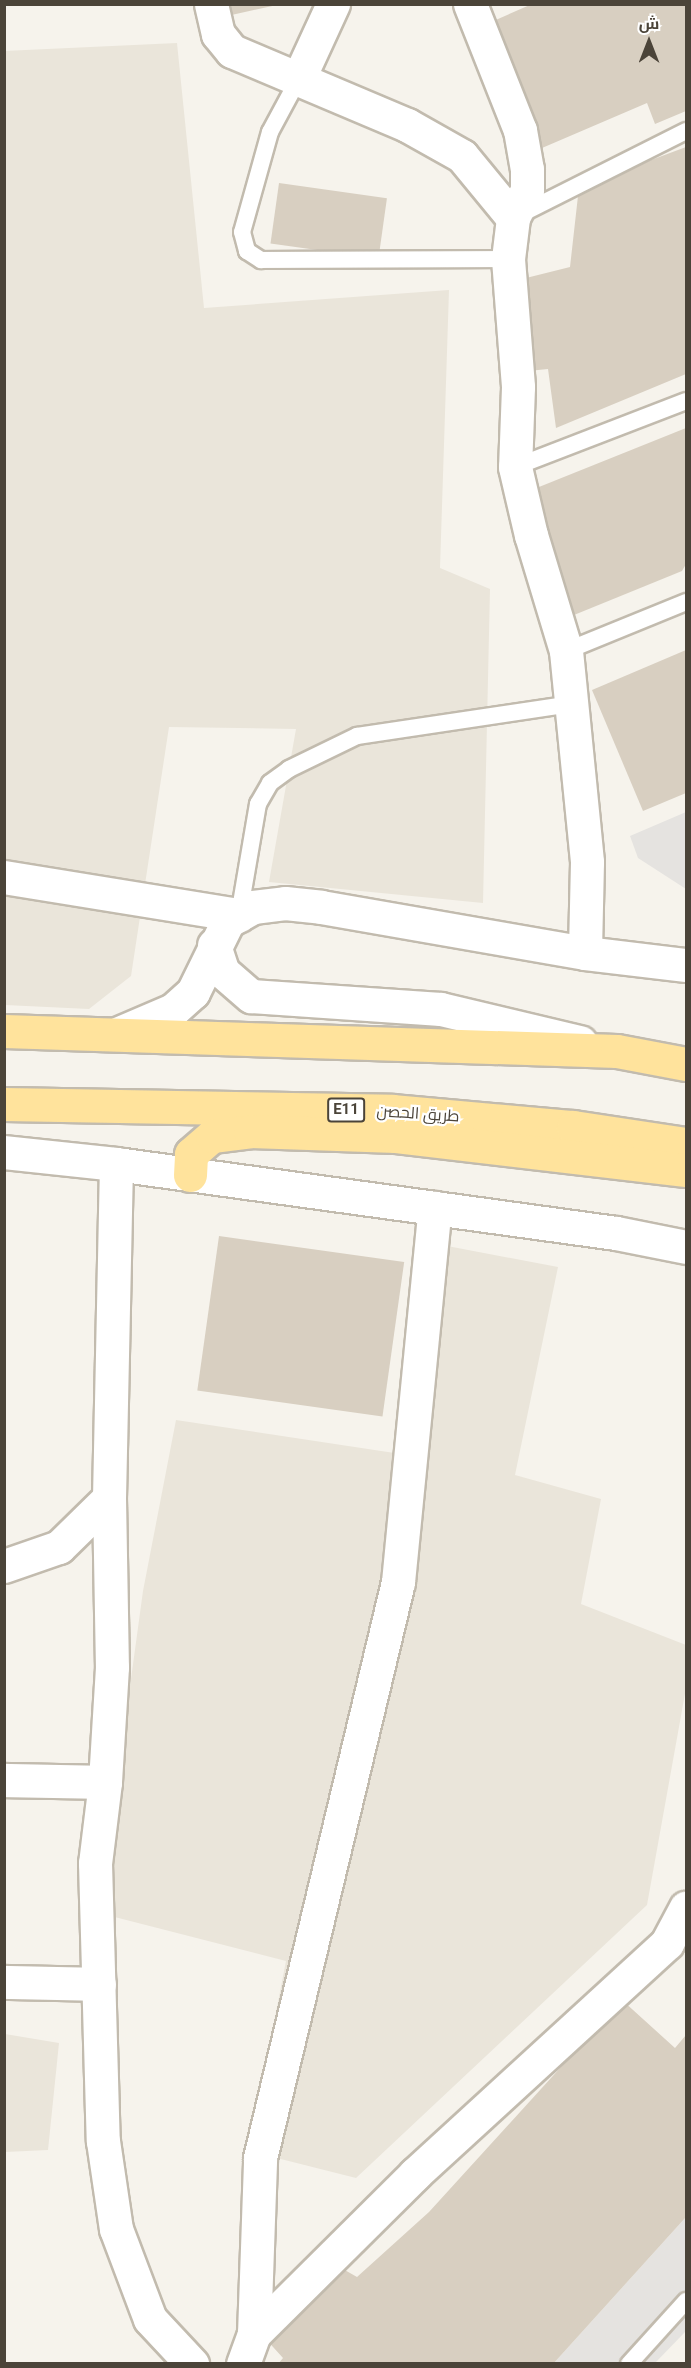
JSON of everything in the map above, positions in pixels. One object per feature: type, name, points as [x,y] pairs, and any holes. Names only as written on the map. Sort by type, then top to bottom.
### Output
[{"type":"main road","points":[[4,1031],[616,1051],[687,1064]]},
{"type":"main road","name":"طريق الحصن","points":[[4,1104],[392,1111],[573,1127],[687,1144]]},
{"type":"main road","points":[[190,1175],[191,1154],[212,1136],[250,1131],[396,1136],[687,1170]]},
{"type":"street","points":[[211,4],[218,34],[232,51],[408,125],[462,156],[513,218]]},
{"type":"street","points":[[298,80],[333,4]]},
{"type":"street","points":[[470,4],[520,130],[527,169],[527,190],[513,218],[508,259],[518,387],[515,467],[531,535],[566,651],[587,862],[585,953]]},
{"type":"street","points":[[4,877],[239,915]]},
{"type":"street","points":[[117,1034],[173,1010],[187,998],[193,992],[214,945],[228,921],[253,907],[297,904],[585,953],[687,965]]},
{"type":"street","points":[[214,945],[223,972],[252,996],[441,1009],[616,1051]]},
{"type":"street","points":[[4,1152],[116,1164],[616,1233],[687,1247]]},
{"type":"street","points":[[116,1164],[109,1498],[112,1667],[105,1782],[95,1863],[103,2141],[116,2229],[150,2319],[192,2364]]},
{"type":"street","points":[[248,2349],[260,2158],[398,1582],[435,1208]]},
{"type":"street","points":[[4,1566],[59,1547],[109,1498]]},
{"type":"street","points":[[4,1780],[105,1782]]},
{"type":"street","points":[[248,2349],[415,2174],[667,1943],[687,1908]]},
{"type":"street","points":[[4,1982],[99,1984]]},
{"type":"lane","points":[[298,80],[270,132],[242,232],[248,251],[261,260],[508,259]]},
{"type":"lane","points":[[513,218],[687,131]]},
{"type":"lane","points":[[515,467],[687,401]]},
{"type":"lane","points":[[566,651],[687,602]]},
{"type":"lane","points":[[239,915],[258,804],[270,783],[289,769],[357,736],[571,704]]},
{"type":"lane","points":[[629,2364],[687,2301]]},
{"type":"shaded area","points":[[177,43],[204,308],[449,290],[440,568],[490,589],[483,903],[269,882],[296,729],[169,727],[131,976],[89,1009],[5,1005],[4,51]]},
{"type":"shaded area","points":[[686,812],[686,889],[638,858],[630,836]]},
{"type":"shaded area","points":[[442,1245],[558,1267],[515,1475],[601,1499],[581,1604],[686,1645],[686,1688],[647,1905],[356,2178],[249,2151],[286,1961],[99,1913],[143,1591],[176,1420],[401,1454]]},
{"type":"shaded area","points":[[5,2034],[59,2043],[48,2150],[5,2152]]},
{"type":"shaded area","points":[[686,2217],[686,2331],[655,2363],[553,2364]]},
{"type":"building","points":[[224,4],[277,4],[277,5],[227,16]]},
{"type":"building","points":[[532,4],[686,4],[686,111],[655,124],[647,103],[535,151],[482,26]]},
{"type":"building","points":[[686,147],[686,374],[556,428],[548,369],[528,371],[514,281],[570,267],[579,187]]},
{"type":"building","points":[[279,183],[387,198],[378,259],[271,243]]},
{"type":"building","points":[[686,428],[686,564],[682,571],[574,615],[524,493]]},
{"type":"building","points":[[686,650],[686,793],[643,811],[592,690]]},
{"type":"building","points":[[219,1236],[404,1262],[382,1417],[197,1390]]},
{"type":"building","points":[[622,2000],[675,2048],[686,2035],[686,2217],[553,2364],[278,2364],[283,2358],[264,2337],[329,2261],[357,2277],[429,2212]]}]
